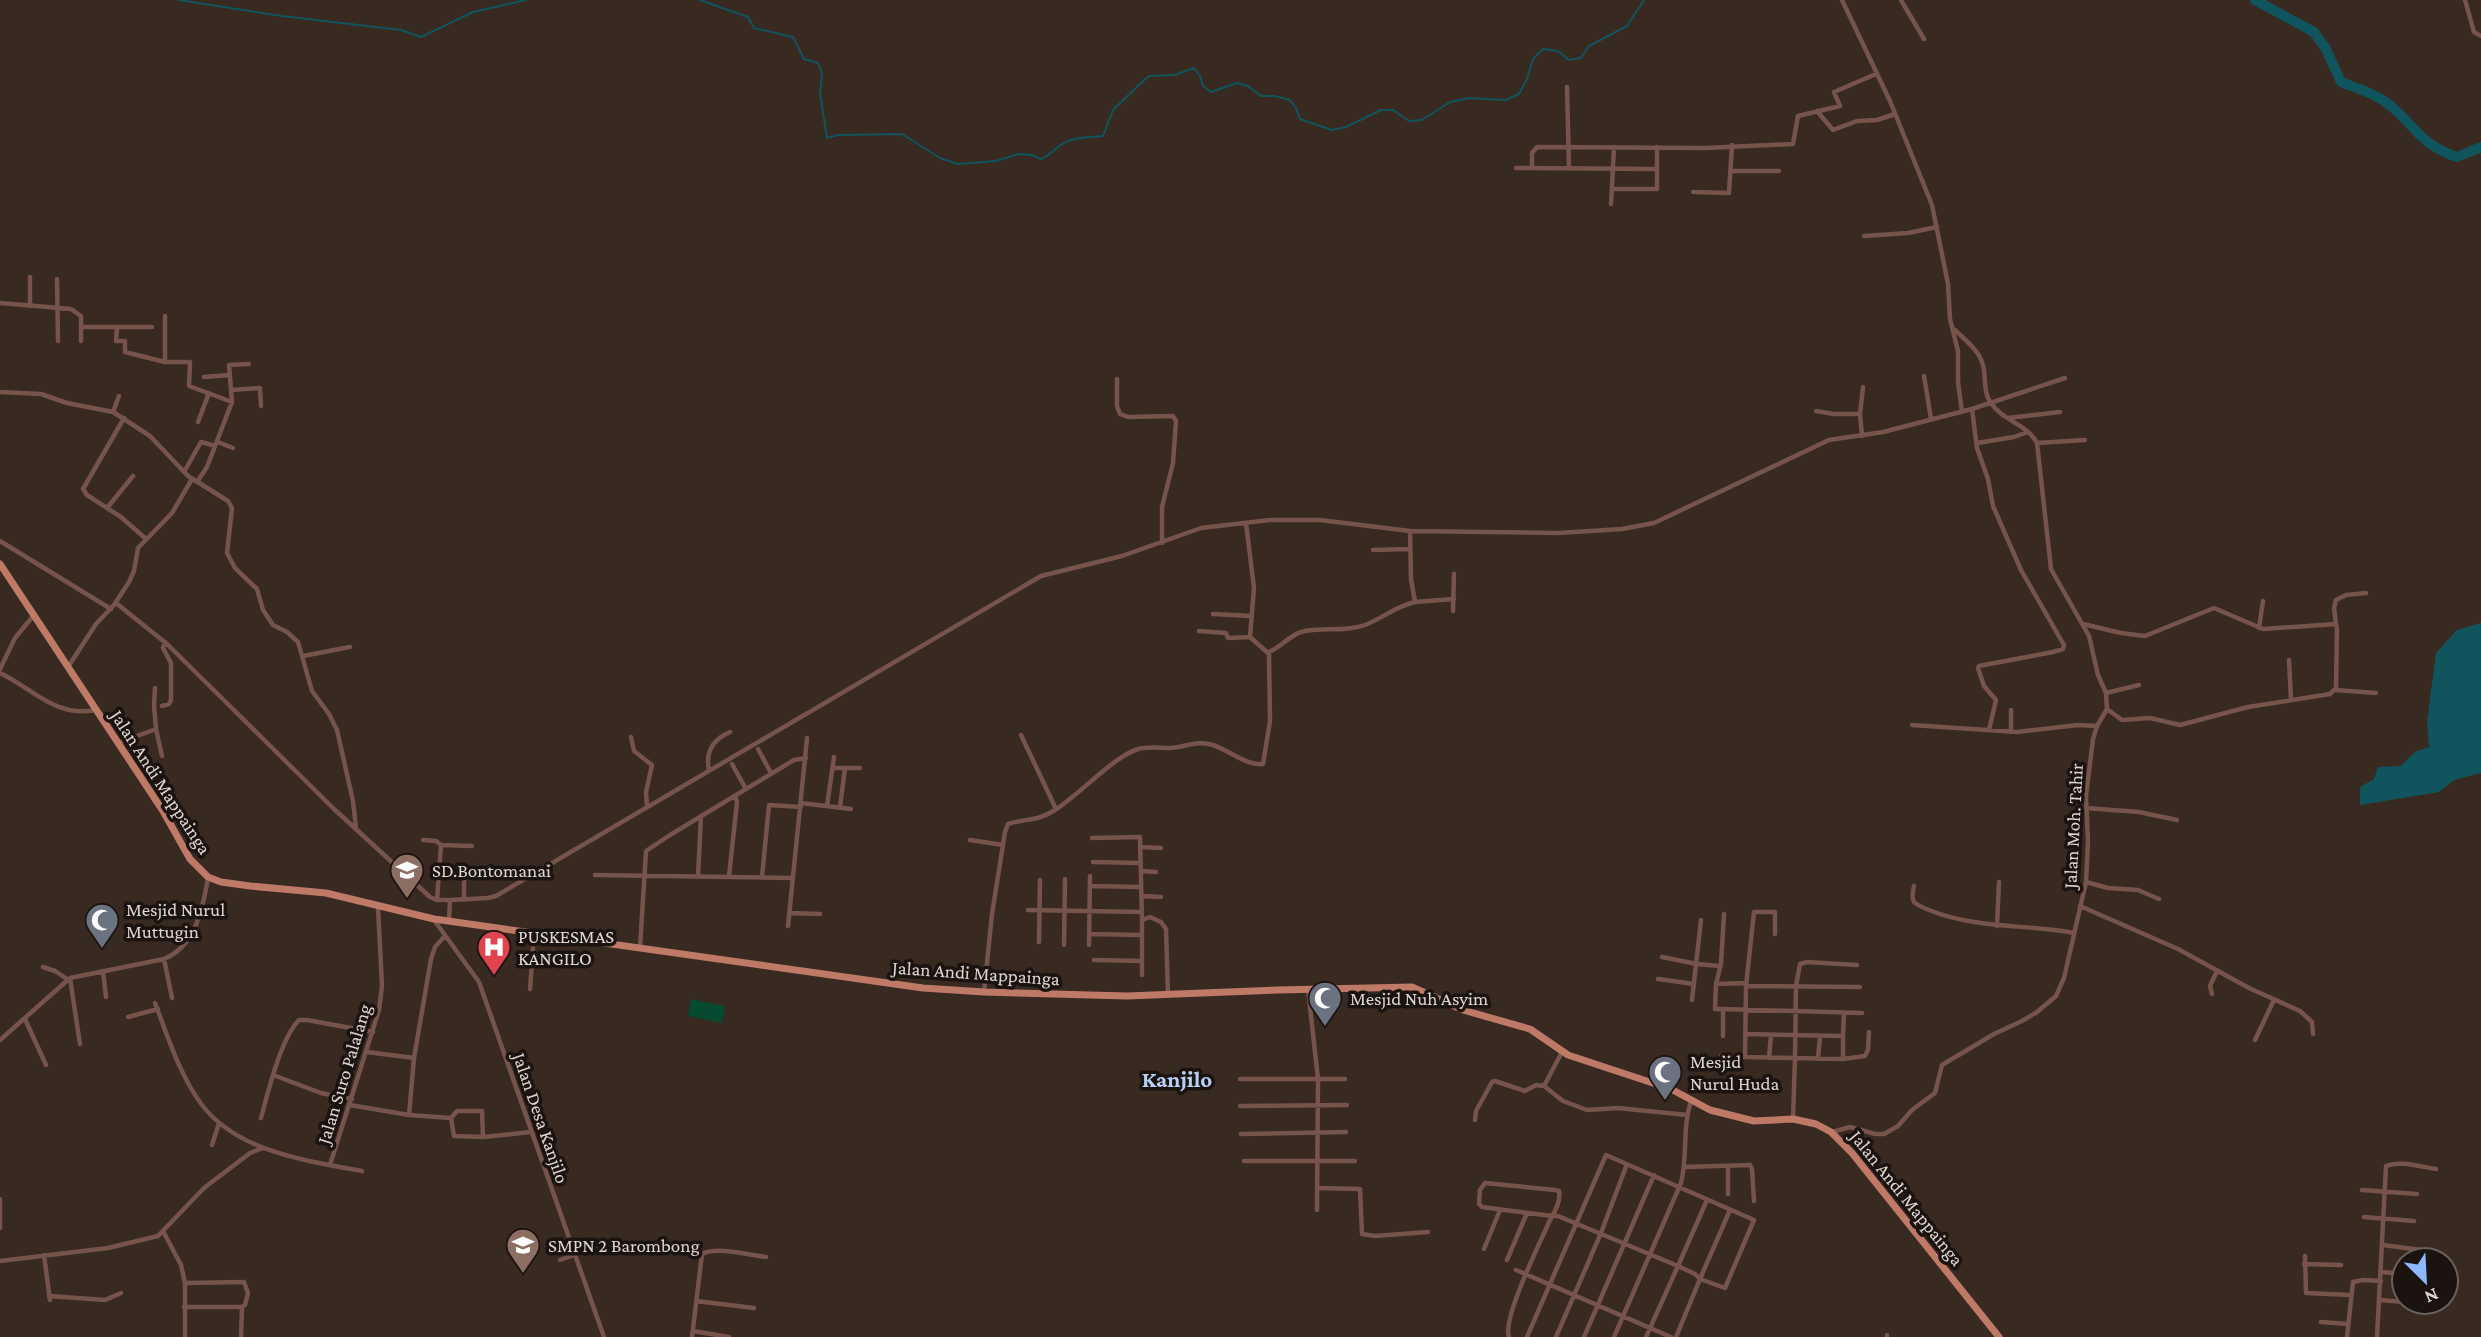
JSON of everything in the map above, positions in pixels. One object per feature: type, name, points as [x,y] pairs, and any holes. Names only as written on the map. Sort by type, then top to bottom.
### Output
[{"type":"main road","name":"Jalan Andi Mappainga","points":[[0,564],[163,811],[190,859],[208,877],[250,886],[326,893],[434,919],[903,986],[984,992],[1168,995],[1412,987],[1463,1010],[1530,1029],[1562,1052],[1671,1089],[1710,1110],[1745,1119],[1793,1119],[1810,1122],[1831,1132],[1852,1153],[1999,1337]]},
{"type":"street","points":[[1842,0],[1927,190],[1948,284],[1962,412]]},
{"type":"street","points":[[1901,0],[1924,39]]},
{"type":"street","points":[[2466,0],[2474,32],[2481,36]]},
{"type":"street","points":[[1532,168],[1532,153],[1537,147],[1705,148],[1793,144],[1798,116],[1840,106],[1834,92],[1876,74]]},
{"type":"street","points":[[1567,87],[1569,168]]},
{"type":"street","points":[[1816,111],[1833,130],[1857,121],[1877,120],[1895,114]]},
{"type":"street","points":[[1693,192],[1729,193],[1732,145]]},
{"type":"street","points":[[1611,204],[1614,189],[1614,147]]},
{"type":"street","points":[[1614,189],[1657,189],[1657,147]]},
{"type":"street","points":[[1516,169],[1656,169]]},
{"type":"street","points":[[1731,170],[1779,170]]},
{"type":"street","points":[[1864,236],[1908,233],[1937,227]]},
{"type":"street","points":[[30,277],[30,306]]},
{"type":"street","points":[[57,279],[58,341]]},
{"type":"street","points":[[0,303],[71,309],[81,316],[81,341]]},
{"type":"street","points":[[165,316],[165,362]]},
{"type":"street","points":[[81,327],[152,327]]},
{"type":"street","points":[[117,327],[116,341],[125,341],[125,352],[165,362],[190,362],[189,386],[232,402]]},
{"type":"street","points":[[1955,330],[1981,359],[1990,403],[2028,431],[2037,443],[2051,569],[2091,640],[2098,675],[2106,693],[2107,709],[2122,720],[2150,718],[2180,725],[2213,715],[2330,694],[2335,690],[2376,693]]},
{"type":"street","points":[[68,667],[96,624],[116,603],[134,571],[138,548],[175,510],[194,480],[207,467],[232,402],[229,365],[248,363]]},
{"type":"street","points":[[204,377],[230,375]]},
{"type":"street","points":[[1924,376],[1931,419]]},
{"type":"street","points":[[116,603],[165,642],[429,897],[437,900],[464,900],[496,896],[1034,578],[1122,556],[1201,528],[1246,523],[1320,520],[1410,531],[1558,533],[1646,526],[1829,440],[1862,436],[1972,410],[2065,378]]},
{"type":"street","points":[[1116,379],[1117,409],[1121,414],[1128,417],[1173,416],[1176,421],[1173,463],[1162,507],[1162,543]]},
{"type":"street","points":[[1862,436],[1860,414],[1863,387]]},
{"type":"street","points":[[232,390],[260,388],[261,406]]},
{"type":"street","points":[[0,392],[41,394],[67,403],[113,412],[150,436],[184,472],[231,505],[226,546],[230,561],[257,589],[263,610],[270,622],[298,642],[312,691],[337,730],[353,801],[356,828]]},
{"type":"street","points":[[198,422],[209,393]]},
{"type":"street","points":[[113,412],[119,396]]},
{"type":"street","points":[[1972,410],[1979,458],[1988,477],[1993,506],[2021,570],[2064,645],[2063,649],[2053,652],[1979,666],[1984,686],[1996,699],[1989,730]]},
{"type":"street","points":[[1816,411],[1860,414]]},
{"type":"street","points":[[2007,418],[2060,412]]},
{"type":"street","points":[[124,418],[83,489],[146,539]]},
{"type":"street","points":[[1976,443],[2012,437],[2028,431]]},
{"type":"street","points":[[2037,443],[2085,440]]},
{"type":"street","points":[[184,472],[201,442],[212,445]]},
{"type":"street","points":[[218,442],[233,447]]},
{"type":"street","points":[[107,508],[133,476]]},
{"type":"street","points":[[1246,523],[1254,588],[1250,637]]},
{"type":"street","points":[[1410,531],[1411,579],[1415,602]]},
{"type":"street","points":[[0,541],[111,608]]},
{"type":"street","points":[[1373,550],[1410,549]]},
{"type":"street","points":[[1453,611],[1454,574]]},
{"type":"street","points":[[2335,690],[2339,644],[2334,607],[2336,600],[2347,595],[2366,593]]},
{"type":"street","points":[[1269,652],[1300,632],[1352,629],[1400,606],[1454,599]]},
{"type":"street","points":[[2259,628],[2263,601]]},
{"type":"street","points":[[2082,624],[2145,636],[2214,608],[2259,628],[2336,624]]},
{"type":"street","points":[[1213,614],[1252,616]]},
{"type":"street","points":[[34,615],[16,638],[0,671],[20,682],[47,703],[82,713],[96,710]]},
{"type":"street","points":[[1199,631],[1226,633],[1228,638],[1250,637],[1269,652]]},
{"type":"street","points":[[162,706],[169,704],[171,699],[171,663],[163,648],[165,642]]},
{"type":"street","points":[[303,656],[350,647]]},
{"type":"street","points":[[984,992],[992,914],[1008,824],[1036,820],[1056,809],[1118,760],[1142,748],[1176,747],[1199,742],[1213,745],[1249,762],[1263,764],[1270,715],[1269,652]]},
{"type":"street","points":[[2288,660],[2291,700]]},
{"type":"street","points":[[2106,693],[2139,685]]},
{"type":"street","points":[[155,688],[156,729],[162,756]]},
{"type":"street","name":"Jalan Moh. Tahir","points":[[1831,1132],[1850,1127],[1880,1135],[1894,1129],[1912,1110],[1935,1093],[1942,1065],[1994,1034],[2022,1021],[2047,1004],[2060,988],[2086,882],[2086,808],[2092,745],[2097,726],[2107,709]]},
{"type":"street","points":[[2011,710],[2011,732]]},
{"type":"street","points":[[1912,725],[2011,732],[2078,725],[2097,726]]},
{"type":"street","points":[[118,743],[156,729]]},
{"type":"street","points":[[709,770],[707,757],[712,745],[718,738],[730,732]]},
{"type":"street","points":[[1021,735],[1056,809]]},
{"type":"street","points":[[631,737],[634,751],[652,765],[646,792],[647,807]]},
{"type":"street","points":[[788,926],[807,738]]},
{"type":"street","points":[[758,749],[771,773]]},
{"type":"street","points":[[827,806],[834,757]]},
{"type":"street","points":[[640,948],[646,852],[771,773],[796,759],[806,758]]},
{"type":"street","points":[[732,764],[746,789]]},
{"type":"street","points":[[833,768],[860,768]]},
{"type":"street","points":[[840,807],[845,768]]},
{"type":"street","points":[[729,876],[737,802],[735,796]]},
{"type":"street","points":[[762,877],[769,805],[851,808]]},
{"type":"street","points":[[2086,808],[2139,812],[2177,821]]},
{"type":"street","points":[[698,877],[701,816]]},
{"type":"street","points":[[1092,838],[1140,837],[1142,975]]},
{"type":"street","points":[[423,840],[436,841],[441,845],[472,846]]},
{"type":"street","points":[[970,840],[1003,845]]},
{"type":"street","points":[[437,900],[441,845]]},
{"type":"street","points":[[1140,847],[1161,848]]},
{"type":"street","points":[[1093,862],[1140,863]]},
{"type":"street","points":[[1141,871],[1157,872]]},
{"type":"street","points":[[596,875],[793,878]]},
{"type":"street","points":[[464,876],[464,900]]},
{"type":"street","points":[[1089,945],[1090,876]]},
{"type":"street","points":[[0,1040],[68,979],[164,960],[180,949],[202,910],[208,877]]},
{"type":"street","points":[[1064,945],[1066,879]]},
{"type":"street","points":[[1039,942],[1040,880]]},
{"type":"street","points":[[1997,926],[1998,881]]},
{"type":"street","points":[[2086,882],[2108,888],[2138,890],[2159,899]]},
{"type":"street","points":[[1090,886],[1141,887]]},
{"type":"street","points":[[1914,886],[1913,899],[1921,907],[1957,920],[2074,933]]},
{"type":"street","points":[[1141,896],[1161,897]]},
{"type":"street","points":[[449,921],[450,900]]},
{"type":"street","points":[[2080,906],[2178,949],[2306,1015],[2312,1022],[2313,1034]]},
{"type":"street","name":"Jalan Suro Palalang","points":[[330,1166],[368,1052],[382,986],[379,907]]},
{"type":"street","points":[[1028,910],[1142,912]]},
{"type":"street","points":[[1745,1057],[1746,985],[1754,912],[1775,912],[1775,934]]},
{"type":"street","points":[[789,913],[820,914]]},
{"type":"street","points":[[1724,914],[1715,1009],[1862,1013]]},
{"type":"street","points":[[1142,920],[1150,917],[1161,922],[1166,929],[1168,995]]},
{"type":"street","name":"Jalan Desa Kanjilo","points":[[434,919],[444,937],[472,969],[479,982],[604,1337]]},
{"type":"street","points":[[1692,1000],[1701,920]]},
{"type":"street","points":[[530,989],[534,934]]},
{"type":"street","points":[[1089,934],[1142,934]]},
{"type":"street","points":[[409,1115],[414,1058],[431,959],[435,947],[444,937]]},
{"type":"street","points":[[1662,957],[1719,966]]},
{"type":"street","points":[[164,960],[172,998]]},
{"type":"street","points":[[1094,960],[1142,961]]},
{"type":"street","points":[[1793,1119],[1798,967],[1803,963],[1857,965]]},
{"type":"street","points":[[43,967],[68,979],[80,1044]]},
{"type":"street","points":[[103,971],[106,997]]},
{"type":"street","points":[[2213,994],[2210,986],[2217,971]]},
{"type":"street","points":[[1658,979],[1694,984]]},
{"type":"street","points":[[1716,984],[1860,987]]},
{"type":"street","points":[[1308,989],[1318,1079],[1317,1210]]},
{"type":"street","points":[[2255,1040],[2274,1000]]},
{"type":"street","points":[[128,1017],[156,1006],[174,1052],[195,1094],[219,1123],[231,1131],[263,1148],[330,1166],[362,1171]]},
{"type":"street","points":[[1723,1009],[1723,1036]]},
{"type":"street","points":[[1843,1059],[1844,1012]]},
{"type":"street","points":[[25,1019],[46,1065]]},
{"type":"street","points":[[261,1118],[273,1075],[299,1020],[373,1032]]},
{"type":"street","points":[[1721,1056],[1843,1059],[1865,1056],[1868,1050],[1868,1032]]},
{"type":"street","points":[[1746,1034],[1843,1036]]},
{"type":"street","points":[[1769,1058],[1770,1035]]},
{"type":"street","points":[[1818,1059],[1820,1036]]},
{"type":"street","points":[[368,1052],[414,1058]]},
{"type":"street","points":[[1544,1086],[1562,1052]]},
{"type":"street","points":[[273,1075],[321,1093],[352,1099]]},
{"type":"street","points":[[1240,1079],[1345,1079]]},
{"type":"street","points":[[1475,1120],[1476,1111],[1495,1081],[1525,1091],[1536,1085],[1544,1086],[1563,1101],[1587,1110],[1618,1108],[1686,1115]]},
{"type":"street","points":[[1614,1337],[1679,1187],[1685,1167],[1686,1115],[1692,1100]]},
{"type":"street","points":[[350,1105],[409,1115],[451,1118]]},
{"type":"street","points":[[1240,1106],[1347,1105]]},
{"type":"street","points":[[451,1118],[457,1111],[481,1111],[483,1137]]},
{"type":"street","points":[[451,1118],[454,1136],[483,1137],[531,1132]]},
{"type":"street","points":[[212,1145],[219,1123]]},
{"type":"street","points":[[1241,1134],[1346,1132]]},
{"type":"street","points":[[0,1261],[116,1247],[149,1239],[163,1231],[204,1188],[238,1161],[263,1148]]},
{"type":"street","points":[[1509,1337],[1508,1325],[1526,1275],[1552,1216],[1560,1195],[1558,1191],[1483,1184],[1480,1206],[1552,1216],[1577,1223],[1725,1289],[1754,1220],[1606,1155],[1577,1223],[1551,1285],[1527,1337]]},
{"type":"street","points":[[1244,1161],[1355,1161]]},
{"type":"street","points":[[1556,1337],[1601,1233],[1627,1164]]},
{"type":"street","points":[[2377,1337],[2386,1164],[2436,1169]]},
{"type":"street","points":[[1685,1167],[1752,1167],[1754,1201]]},
{"type":"street","points":[[1728,1167],[1728,1194]]},
{"type":"street","points":[[1584,1337],[1654,1175]]},
{"type":"street","points":[[1317,1188],[1360,1189],[1362,1234],[1375,1236],[1428,1232]]},
{"type":"street","points":[[2362,1190],[2417,1194]]},
{"type":"street","points":[[0,1199],[0,1228]]},
{"type":"street","points":[[1646,1337],[1707,1199]]},
{"type":"street","points":[[1483,1249],[1500,1210]]},
{"type":"street","points":[[1516,1270],[1673,1337],[1730,1210]]},
{"type":"street","points":[[1507,1260],[1527,1213]]},
{"type":"street","points":[[2364,1217],[2414,1221]]},
{"type":"street","points":[[163,1231],[181,1265],[185,1283],[185,1337]]},
{"type":"street","points":[[2383,1245],[2391,1246]]},
{"type":"street","points":[[729,1337],[692,1334],[702,1254],[707,1251],[766,1257]]},
{"type":"street","points":[[44,1255],[49,1298],[106,1300],[121,1293]]},
{"type":"street","points":[[560,1261],[574,1255]]},
{"type":"street","points":[[2305,1256],[2306,1293],[2351,1295]]},
{"type":"street","points":[[2304,1264],[2341,1265]]},
{"type":"street","points":[[2382,1272],[2390,1273]]},
{"type":"street","points":[[2347,1337],[2354,1281],[2381,1281]]},
{"type":"street","points":[[185,1283],[244,1282],[248,1293],[242,1307],[241,1337]]},
{"type":"street","points":[[2380,1300],[2390,1300]]},
{"type":"street","points":[[696,1301],[754,1308]]},
{"type":"street","points":[[184,1307],[242,1307]]},
{"type":"street","points":[[2321,1322],[2348,1324]]},
{"type":"green space","points":[[691,999],[725,1006],[722,1023],[688,1016]]},
{"type":"water","points":[[2481,623],[2481,773],[2454,780],[2439,792],[2360,805],[2360,787],[2374,779],[2378,767],[2401,766],[2415,752],[2429,747],[2427,722],[2436,653],[2457,630]]},
{"type":"waterway","points":[[179,0],[401,30],[421,37],[473,12],[526,0]]},
{"type":"waterway","points":[[700,0],[748,17],[754,28],[793,37],[804,59],[818,63],[822,74],[820,93],[827,138],[838,135],[902,134],[940,158],[958,164],[996,161],[1019,154],[1041,159],[1069,141],[1103,136],[1113,110],[1149,76],[1175,75],[1194,68],[1203,86],[1211,92],[1237,83],[1248,86],[1261,96],[1290,100],[1300,119],[1332,130],[1346,127],[1381,110],[1393,110],[1409,121],[1422,120],[1450,102],[1469,98],[1506,100],[1519,94],[1533,59],[1543,49],[1558,51],[1569,60],[1581,58],[1589,46],[1627,26],[1644,0]]},
{"type":"waterway","points":[[2255,0],[2314,32],[2326,49],[2341,82],[2382,99],[2433,146],[2457,157],[2481,147]]},
{"type":"place","name":"SD.Bontomanai","points":[[407,900]]},
{"type":"place","name":"Mesjid Nurul Muttugin","points":[[102,950]]},
{"type":"place","name":"PUSKESMAS KANGILO","points":[[494,977]]},
{"type":"place","name":"Mesjid Nuh Asyim","points":[[1325,1028]]},
{"type":"place","name":"Mesjid Nurul Huda","points":[[1665,1102]]},
{"type":"place","name":"SMPN 2 Barombong","points":[[523,1275]]},
{"type":"district","name":"Kanjilo","points":[[1177,1079]]}]
